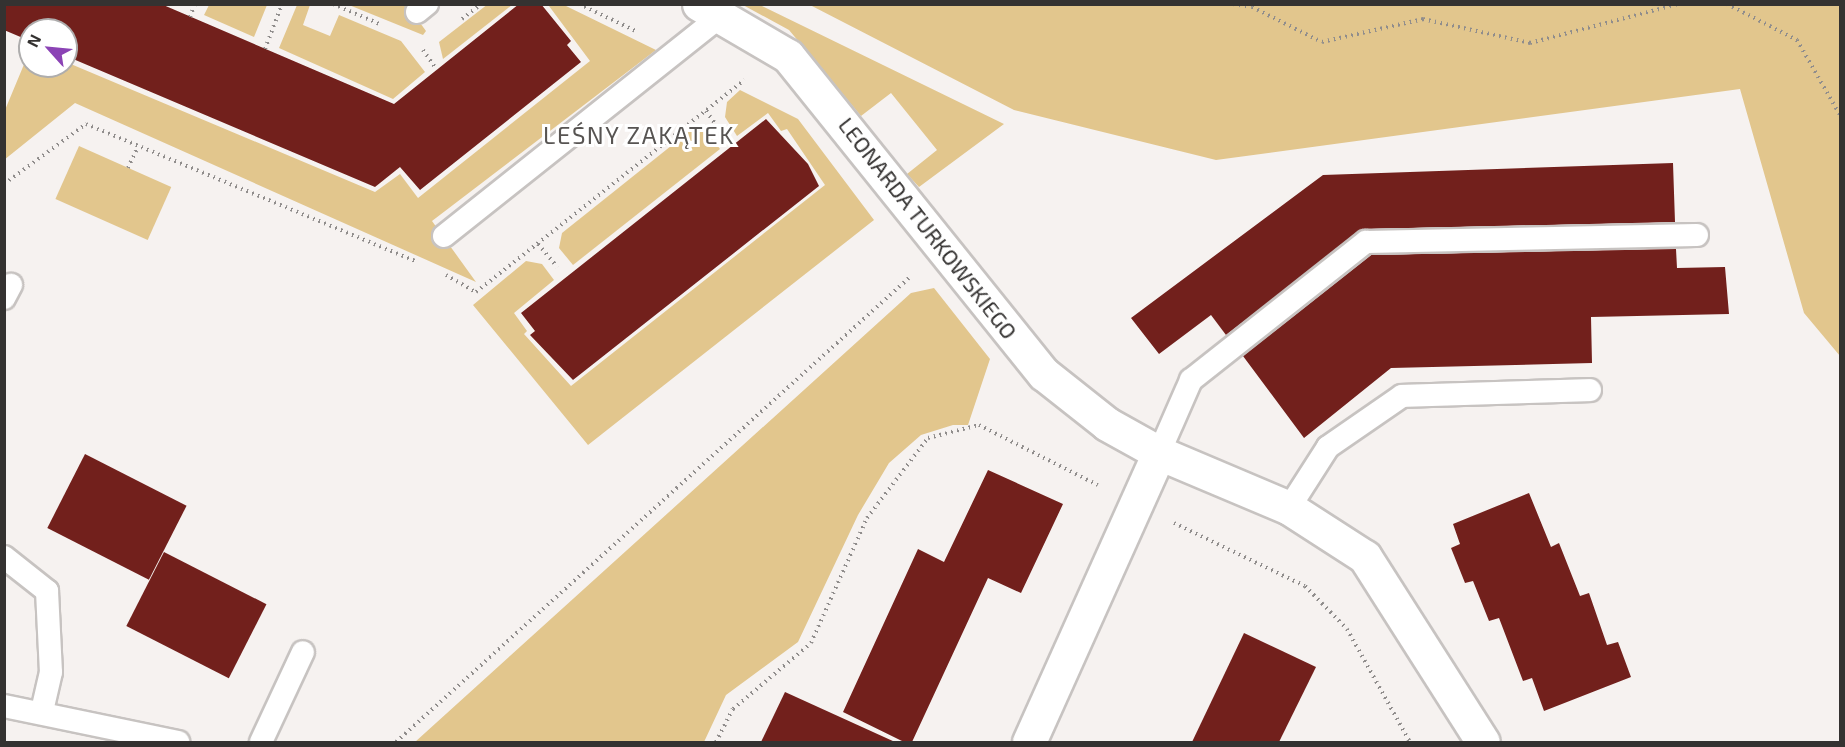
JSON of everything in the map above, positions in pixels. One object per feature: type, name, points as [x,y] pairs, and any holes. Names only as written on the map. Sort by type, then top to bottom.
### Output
[{"type":"street","name":"LEONARDA TURKOWSKIEGO","points":[[710,10],[788,56],[1044,374],[1107,424],[1159,453],[1289,508],[1365,558],[1484,742]]},
{"type":"street","points":[[1029,742],[1138,505],[1159,453]]},
{"type":"lane","points":[[444,236],[710,10]]},
{"type":"lane","points":[[1159,453],[1191,380],[1366,242],[1697,235]]},
{"type":"lane","points":[[1289,508],[1328,447],[1401,396],[1590,390]]},
{"type":"lane","points":[[4,557],[47,591],[51,672],[42,711]]},
{"type":"lane","points":[[261,742],[303,652]]},
{"type":"lane","points":[[4,706],[42,711],[178,742]]},
{"type":"path","points":[[190,17],[195,4]]},
{"type":"path","points":[[265,49],[282,4]]},
{"type":"path","points":[[579,4],[642,34]]},
{"type":"path","points":[[1233,4],[1253,6],[1322,42],[1423,19],[1530,43],[1679,4]]},
{"type":"path","points":[[1726,4],[1797,40],[1840,116]]},
{"type":"path","points":[[423,50],[437,70]]},
{"type":"path","points":[[706,111],[726,139]]},
{"type":"path","points":[[128,168],[138,147]]},
{"type":"path","points":[[538,244],[557,267]]},
{"type":"path","points":[[396,742],[943,248]]},
{"type":"path","points":[[716,742],[733,709],[811,643],[867,518],[928,438],[980,425],[1305,586],[1347,629],[1410,742]]},
{"type":"shaded area","points":[[209,4],[267,5],[254,37],[204,15]]},
{"type":"shaded area","points":[[488,4],[512,5],[443,59],[439,42]]},
{"type":"shaded area","points":[[297,5],[310,5],[303,25],[330,36],[339,15],[401,41],[425,72],[393,99],[279,48]]},
{"type":"shaded area","points":[[349,5],[407,5],[426,31],[423,35]]},
{"type":"shaded area","points":[[542,5],[564,5],[656,50],[432,221],[476,282],[75,103],[4,160],[5,110],[18,78],[78,78],[78,67],[375,192],[400,174],[418,198],[590,61],[549,6]]},
{"type":"shaded area","points":[[743,5],[760,5],[1004,124],[919,187],[907,174],[937,150],[891,93],[861,116],[789,30]]},
{"type":"shaded area","points":[[810,5],[1840,5],[1840,356],[1804,313],[1740,89],[1216,160],[1014,110]]},
{"type":"shaded area","points":[[740,90],[798,119],[874,220],[588,445],[473,305],[526,261],[542,264],[554,280],[514,313],[527,331],[524,334],[571,386],[825,185],[787,129],[781,131],[768,113],[737,136],[725,117],[727,102]]},
{"type":"shaded area","points":[[691,130],[707,132],[720,149],[573,265],[559,248],[562,233]]},
{"type":"shaded area","points":[[79,146],[171,187],[148,240],[55,199]]},
{"type":"shaded area","points":[[934,288],[990,359],[968,425],[953,425],[921,435],[889,463],[858,515],[798,642],[726,695],[704,742],[415,742],[911,293]]},
{"type":"building","points":[[4,4],[161,4],[394,104],[519,4],[541,4],[571,41],[567,45],[581,62],[420,190],[400,167],[375,187],[78,61],[78,18],[18,18],[18,36],[4,30]]},
{"type":"building","points":[[766,119],[808,164],[819,186],[573,380],[530,335],[535,331],[521,313]]},
{"type":"building","points":[[1673,163],[1675,222],[1365,229],[1226,335],[1211,315],[1159,354],[1131,318],[1323,175]]},
{"type":"building","points":[[1676,249],[1677,268],[1725,267],[1729,314],[1591,317],[1592,363],[1391,368],[1304,438],[1243,356],[1371,255]]},
{"type":"building","points":[[85,454],[187,506],[149,580],[47,528]]},
{"type":"building","points":[[988,470],[1063,504],[1021,593],[988,578],[912,742],[904,742],[843,712],[918,549],[944,562]]},
{"type":"building","points":[[1529,493],[1551,547],[1559,543],[1580,596],[1589,593],[1607,645],[1618,642],[1631,677],[1544,711],[1532,678],[1523,681],[1499,618],[1489,621],[1473,581],[1465,583],[1451,548],[1460,544],[1453,524]]},
{"type":"building","points":[[164,552],[266,604],[229,678],[126,626]]},
{"type":"building","points":[[1244,633],[1316,667],[1279,742],[1192,742]]},
{"type":"building","points":[[785,692],[895,742],[761,742]]},
{"type":"district","name":"LEŚNY ZAKĄTEK","points":[[639,135]]}]
